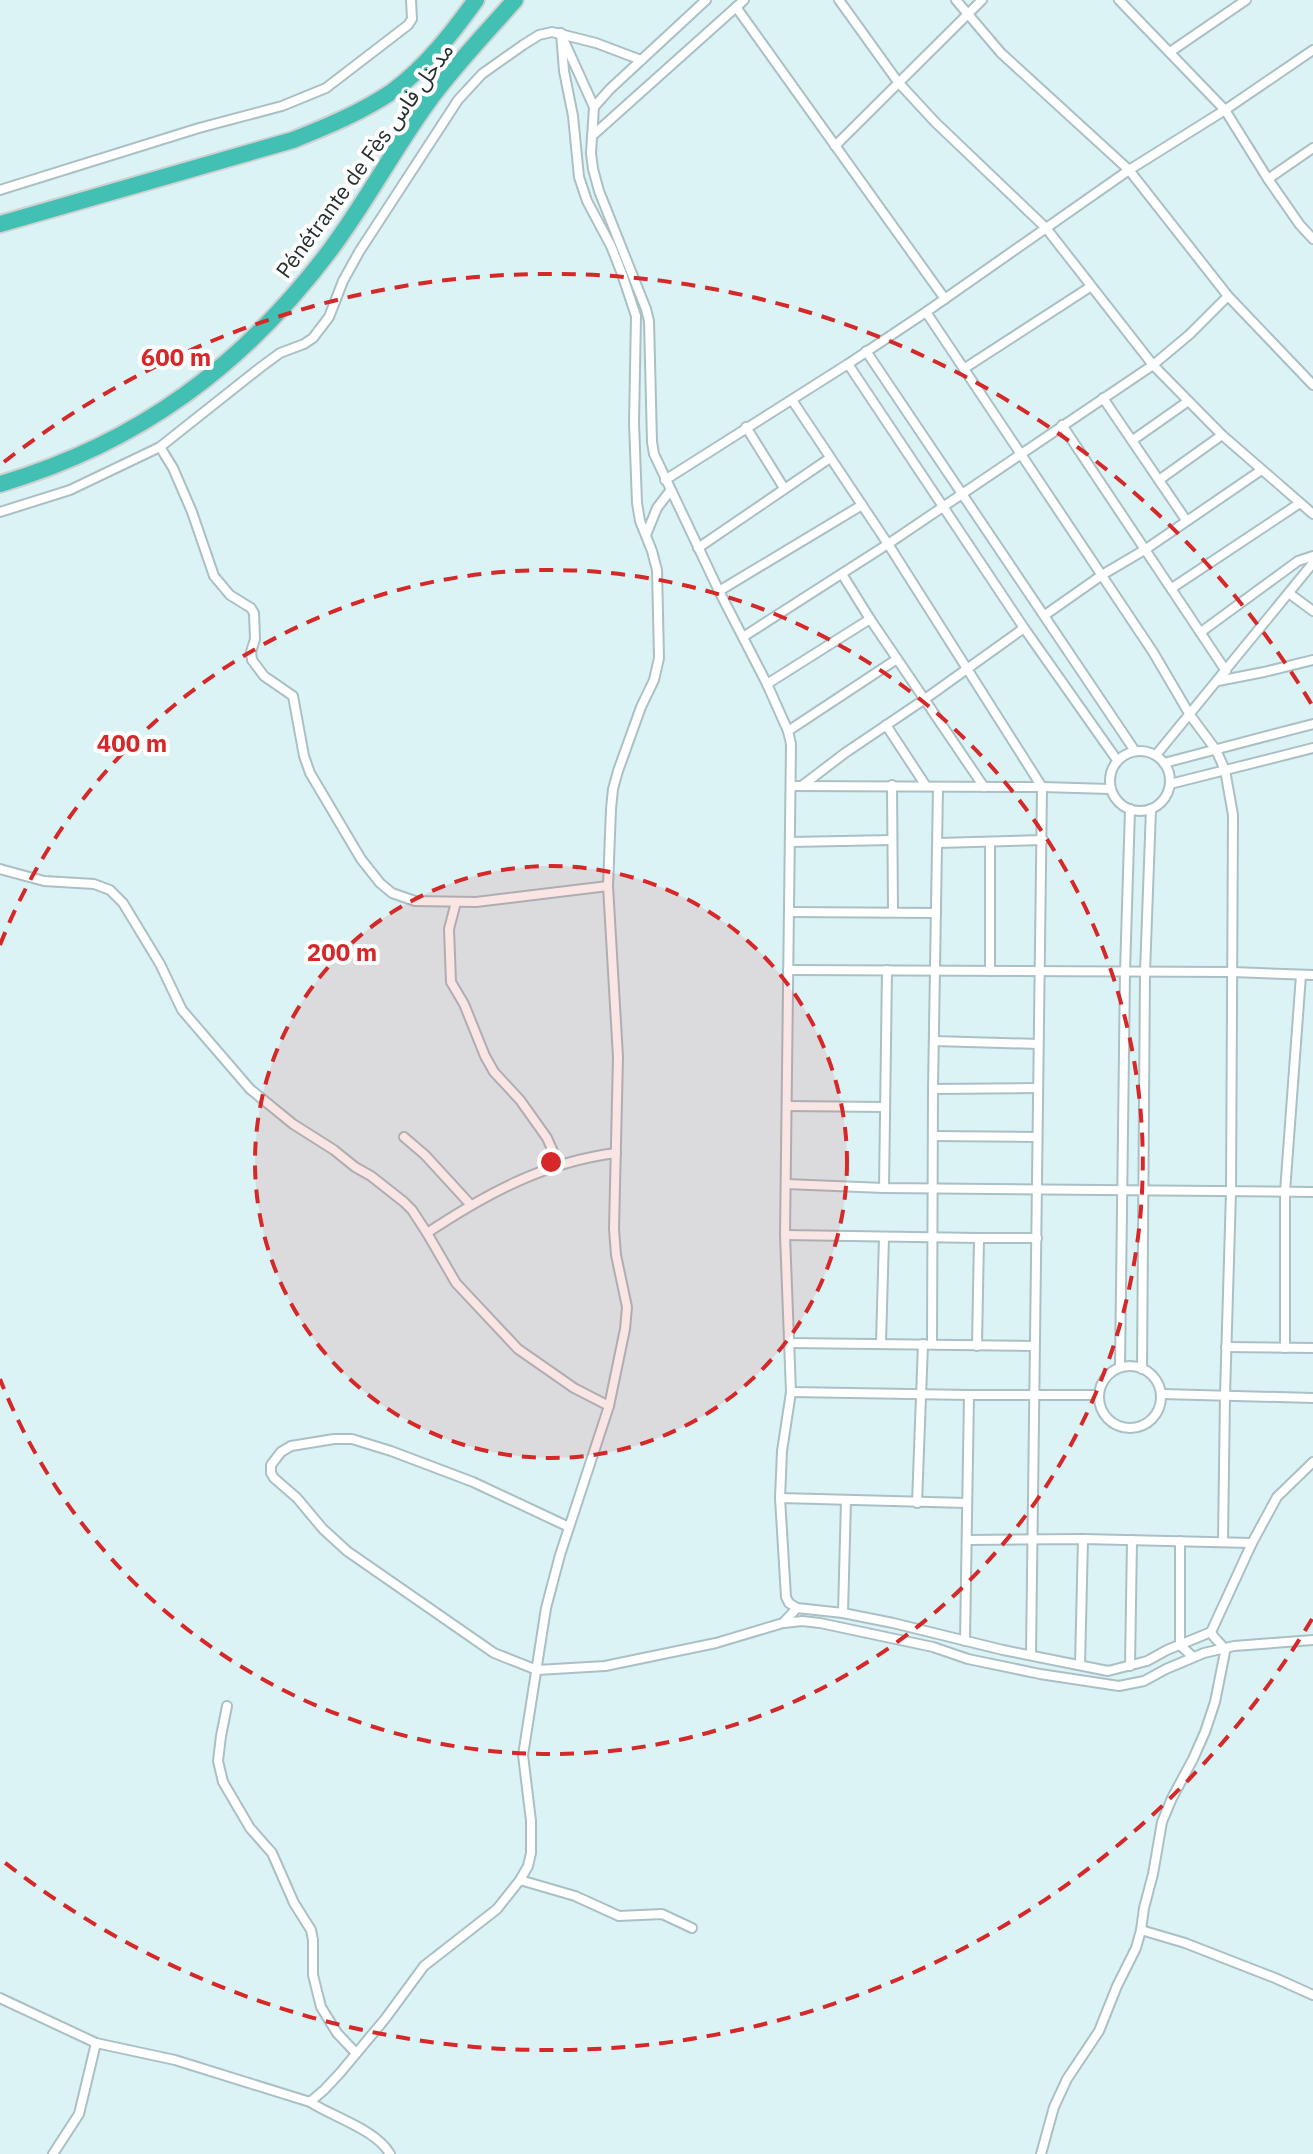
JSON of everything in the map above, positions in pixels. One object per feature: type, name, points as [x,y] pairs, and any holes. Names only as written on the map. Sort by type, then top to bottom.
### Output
[{"type":"highway","name":"Pénétrante de Fès مدخل فاس","points":[[0,224],[293,140],[334,124],[376,102],[413,74],[445,41],[476,0]]},
{"type":"highway","name":"Pénétrante de Fès مدخل فاس","points":[[0,484],[71,460],[116,439],[168,407],[227,363],[267,324],[332,248],[429,101],[515,0]]},
{"type":"street","points":[[0,190],[199,128],[282,106],[326,88],[408,25],[412,19],[411,0]]},
{"type":"street","points":[[594,107],[706,0]]},
{"type":"street","points":[[592,136],[744,0]]},
{"type":"street","points":[[839,0],[898,82],[935,122],[1046,228],[1153,365],[1187,402],[1260,471],[1313,514]]},
{"type":"street","points":[[956,0],[1001,53],[1129,170],[1228,296],[1313,385]]},
{"type":"street","points":[[835,146],[982,0]]},
{"type":"street","points":[[1119,0],[1225,110],[1268,179],[1313,239]]},
{"type":"street","points":[[1227,0],[1235,8]]},
{"type":"street","points":[[1170,52],[1246,0]]},
{"type":"street","points":[[736,7],[945,299]]},
{"type":"street","points":[[0,512],[70,490],[160,447],[280,353],[308,341],[318,333],[359,252],[458,100],[482,74],[530,40],[545,33],[561,33],[641,60]]},
{"type":"street","points":[[561,33],[594,107],[593,169],[649,321],[652,442],[658,465],[788,731],[791,752],[791,842],[785,1235],[791,1392],[782,1451],[780,1498],[786,1597],[789,1603],[797,1608],[843,1613],[1108,1671],[1130,1666],[1211,1632],[1277,1497],[1313,1462]]},
{"type":"street","points":[[310,2102],[356,2053],[424,1966],[497,1909],[528,1866],[531,1821],[523,1755],[550,1588],[609,1406],[627,1307],[614,1244],[618,1057],[608,886],[613,789],[641,707],[654,680],[659,658],[657,570],[637,503],[634,423],[636,316],[611,246],[587,201],[579,177],[561,33]]},
{"type":"street","points":[[665,480],[848,364],[1129,170],[1313,50]]},
{"type":"street","points":[[1268,179],[1313,148]]},
{"type":"street","points":[[965,368],[1090,287]]},
{"type":"street","points":[[743,637],[888,544],[1153,365],[1228,296]]},
{"type":"street","points":[[926,312],[1153,652],[1190,715],[1216,750],[1225,770],[1233,815],[1231,1192],[1223,1541]]},
{"type":"street","points":[[866,351],[1135,751]]},
{"type":"street","points":[[848,364],[1024,628],[1117,760]]},
{"type":"street","points":[[1103,398],[1186,520]]},
{"type":"street","points":[[792,400],[888,544],[1042,787],[1031,1655]]},
{"type":"street","points":[[1133,440],[1187,402]]},
{"type":"street","points":[[1062,425],[1226,671]]},
{"type":"street","points":[[746,427],[784,488]]},
{"type":"street","points":[[1159,480],[1222,435]]},
{"type":"street","points":[[160,447],[192,512],[214,576],[230,595],[253,610],[255,639],[252,660],[264,676],[293,696],[306,766],[361,859],[380,883],[397,896],[415,901],[456,902],[608,886]]},
{"type":"street","points":[[698,548],[830,458]]},
{"type":"street","points":[[1045,615],[1260,471]]},
{"type":"street","points":[[646,535],[657,508],[670,491]]},
{"type":"street","points":[[1172,588],[1300,503]]},
{"type":"street","points":[[719,591],[862,505]]},
{"type":"street","points":[[1201,632],[1298,561],[1313,556]]},
{"type":"street","points":[[1156,755],[1313,563]]},
{"type":"street","points":[[842,574],[984,787]]},
{"type":"street","points":[[1290,594],[1313,611]]},
{"type":"street","points":[[767,684],[870,619]]},
{"type":"street","points":[[802,786],[1024,628]]},
{"type":"street","points":[[788,731],[897,659]]},
{"type":"street","points":[[1218,681],[1313,660]]},
{"type":"street","points":[[1164,763],[1313,724]]},
{"type":"street","points":[[886,725],[926,786]]},
{"type":"street","points":[[1170,784],[1313,748]]},
{"type":"street","points":[[1135,751],[1156,755],[1164,763],[1170,777],[1167,794],[1160,803],[1140,811],[1117,801],[1110,789],[1110,777],[1117,760],[1135,751]]},
{"type":"street","points":[[892,785],[893,911]]},
{"type":"street","points":[[791,786],[1110,789]]},
{"type":"street","points":[[917,1503],[932,1238],[938,787]]},
{"type":"street","points":[[1120,1367],[1130,809]]},
{"type":"street","points":[[1142,1369],[1145,972],[1151,809]]},
{"type":"street","points":[[791,842],[892,840]]},
{"type":"street","points":[[938,843],[1043,840]]},
{"type":"street","points":[[990,843],[990,971]]},
{"type":"street","points":[[0,869],[44,881],[94,884],[110,890],[123,903],[160,964],[182,1010],[250,1089],[293,1124],[391,1190],[412,1210],[456,1283],[518,1349],[574,1388],[609,1406]]},
{"type":"street","points":[[456,902],[449,929],[451,982],[494,1072],[520,1100],[547,1138],[559,1165]]},
{"type":"street","points":[[789,912],[936,913]]},
{"type":"street","points":[[788,970],[936,969],[1313,975]]},
{"type":"street","points":[[884,1188],[887,970]]},
{"type":"street","points":[[1285,1348],[1285,1192],[1301,975]]},
{"type":"street","points":[[934,1041],[1038,1044]]},
{"type":"street","points":[[933,1089],[1037,1088]]},
{"type":"street","points":[[787,1106],[884,1107]]},
{"type":"street","points":[[933,1136],[1037,1137]]},
{"type":"street","points":[[404,1137],[470,1204]]},
{"type":"street","points":[[427,1233],[509,1183],[559,1165],[616,1153]]},
{"type":"street","points":[[786,1184],[884,1188],[1313,1192]]},
{"type":"street","points":[[785,1235],[1037,1238]]},
{"type":"street","points":[[881,1343],[884,1237]]},
{"type":"street","points":[[977,1346],[979,1238]]},
{"type":"street","points":[[789,1343],[1034,1346]]},
{"type":"street","points":[[1226,1347],[1313,1348]]},
{"type":"street","points":[[1120,1367],[1142,1369],[1158,1383],[1162,1394],[1158,1412],[1141,1427],[1130,1429],[1112,1424],[1099,1406],[1098,1395],[1103,1381],[1120,1367]]},
{"type":"street","points":[[791,1392],[1098,1395]]},
{"type":"street","points":[[1162,1394],[1313,1398]]},
{"type":"street","points":[[965,1641],[969,1395]]},
{"type":"street","points":[[569,1527],[473,1482],[352,1439],[291,1446],[281,1452],[271,1465],[274,1478],[347,1551],[494,1653],[537,1670],[605,1666],[802,1621],[933,1647],[968,1659],[1119,1686],[1144,1681],[1193,1657],[1224,1648],[1313,1640]]},
{"type":"street","points":[[780,1498],[967,1503]]},
{"type":"street","points":[[843,1613],[846,1500]]},
{"type":"street","points":[[1080,1665],[1083,1539]]},
{"type":"street","points":[[968,1540],[1252,1543]]},
{"type":"street","points":[[1130,1666],[1132,1540]]},
{"type":"street","points":[[1180,1541],[1180,1645],[1193,1657]]},
{"type":"street","points":[[783,1623],[797,1608]]},
{"type":"street","points":[[1041,2154],[1054,2107],[1067,2079],[1099,2031],[1136,1948],[1162,1822],[1205,1732],[1215,1702],[1224,1648],[1211,1632]]},
{"type":"street","points":[[227,1706],[218,1761],[223,1782],[250,1828],[272,1853],[294,1903],[311,1930],[313,1975],[321,2007],[337,2033],[356,2053]]},
{"type":"street","points":[[520,1880],[575,1896],[619,1916],[662,1914],[692,1928]]},
{"type":"street","points":[[1141,1930],[1185,1943],[1313,1995]]},
{"type":"street","points":[[0,1998],[96,2043],[175,2060],[310,2102],[377,2139],[390,2154]]},
{"type":"street","points":[[53,2154],[79,2114],[96,2043]]}]
